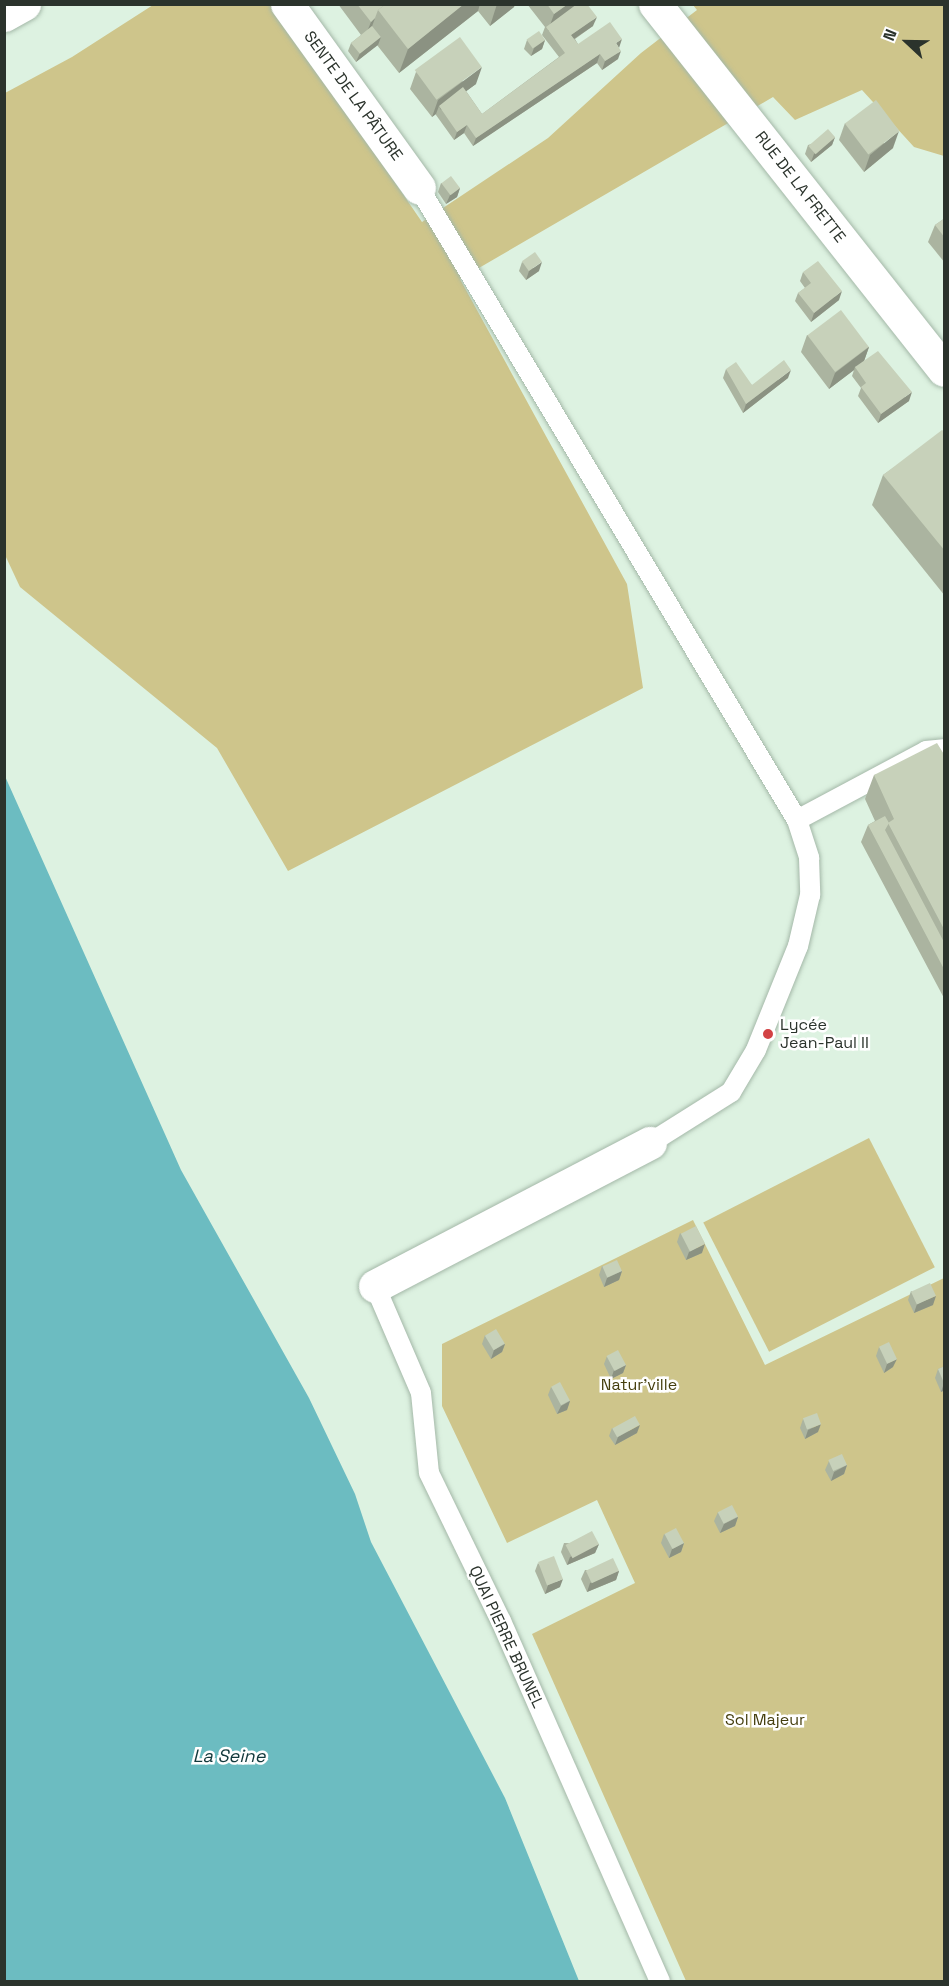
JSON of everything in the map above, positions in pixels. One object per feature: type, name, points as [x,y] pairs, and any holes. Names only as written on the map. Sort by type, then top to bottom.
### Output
[{"type":"street","points":[[4,15],[24,4]]},
{"type":"street","name":"SENTE DE LA PÂTURE","points":[[287,4],[419,188]]},
{"type":"street","name":"RUE DE LA FRETTE","points":[[655,4],[945,370]]},
{"type":"street","points":[[375,1286],[650,1143]]},
{"type":"lane","points":[[419,188],[797,820],[809,858],[810,895],[798,946],[756,1050],[731,1092],[650,1143]]},
{"type":"lane","points":[[797,820],[926,751],[945,749]]},
{"type":"lane","name":"QUAI PIERRE BRUNEL","points":[[375,1286],[421,1393],[429,1473],[501,1621],[660,1982]]},
{"type":"green space","points":[[153,5],[273,5],[422,222],[548,138],[641,53],[697,10],[693,5],[944,5],[944,156],[914,147],[862,90],[795,120],[773,97],[460,279],[627,584],[643,688],[288,871],[217,748],[20,587],[5,555],[5,93],[72,57]]},
{"type":"green space","points":[[869,1138],[935,1267],[769,1352],[703,1222]]},
{"type":"green space","points":[[693,1220],[765,1365],[944,1278],[944,1981],[686,1981],[532,1634],[635,1583],[597,1500],[507,1543],[442,1406],[442,1344]]},
{"type":"water","name":"La Seine","points":[[4,774],[181,1170],[309,1398],[355,1494],[371,1542],[505,1798],[579,1981],[5,1981]]},
{"type":"building","points":[[357,4],[386,4],[378,10],[371,22]]},
{"type":"building","points":[[386,4],[464,4],[408,49],[378,10]]},
{"type":"building","points":[[547,4],[568,4],[554,14]]},
{"type":"building","points":[[577,4],[587,4],[597,17],[571,35],[578,44],[610,22],[622,39],[616,43],[621,51],[605,61],[600,54],[476,138],[467,125],[457,132],[439,106],[463,87],[482,114],[565,53],[546,27]]},
{"type":"building","points":[[372,26],[381,37],[360,54],[351,43]]},
{"type":"building","points":[[539,31],[545,40],[533,49],[527,39]]},
{"type":"building","points":[[460,37],[482,67],[436,100],[415,70]]},
{"type":"building","points":[[876,100],[899,131],[868,155],[845,123]]},
{"type":"building","points":[[828,129],[835,137],[816,154],[808,146]]},
{"type":"building","points":[[451,176],[460,188],[450,195],[441,183]]},
{"type":"building","points":[[945,218],[945,238],[935,225]]},
{"type":"building","points":[[535,252],[542,262],[529,271],[522,261]]},
{"type":"building","points":[[818,261],[842,291],[814,313],[798,293],[811,283],[803,272]]},
{"type":"building","points":[[841,310],[869,347],[835,372],[807,335]]},
{"type":"building","points":[[878,351],[912,392],[881,414],[861,387],[866,383],[855,367]]},
{"type":"building","points":[[784,360],[791,370],[746,404],[726,369],[736,362],[752,385]]},
{"type":"building","points":[[942,430],[945,432],[945,551],[883,475]]},
{"type":"building","points":[[937,743],[945,756],[945,931],[888,823],[894,819],[874,775]]},
{"type":"building","points":[[885,816],[889,823],[885,830],[945,944],[945,971],[868,825]]},
{"type":"building","points":[[696,1226],[705,1244],[690,1252],[681,1234]]},
{"type":"building","points":[[617,1260],[622,1271],[607,1277],[602,1267]]},
{"type":"building","points":[[930,1283],[936,1296],[917,1305],[911,1292]]},
{"type":"building","points":[[496,1329],[505,1344],[494,1350],[485,1336]]},
{"type":"building","points":[[889,1342],[897,1359],[887,1364],[879,1347]]},
{"type":"building","points":[[618,1350],[626,1365],[615,1371],[607,1356]]},
{"type":"building","points":[[945,1366],[945,1383],[944,1383],[938,1369]]},
{"type":"building","points":[[560,1382],[570,1401],[561,1405],[551,1387]]},
{"type":"building","points":[[817,1413],[821,1424],[807,1429],[803,1418]]},
{"type":"building","points":[[635,1416],[640,1425],[617,1437],[612,1429]]},
{"type":"building","points":[[842,1454],[847,1465],[833,1471],[828,1460]]},
{"type":"building","points":[[732,1505],[738,1517],[724,1524],[718,1512]]},
{"type":"building","points":[[676,1528],[684,1543],[673,1549],[665,1534]]},
{"type":"building","points":[[592,1531],[599,1544],[573,1558],[566,1545]]},
{"type":"building","points":[[554,1556],[563,1579],[547,1585],[538,1562]]},
{"type":"building","points":[[613,1558],[619,1571],[592,1583],[586,1571]]},
{"type":"place","name":"Lycée Jean-Paul II","points":[[768,1034]]},
{"type":"park label","name":"Natur'ville","points":[[639,1385]]},
{"type":"park label","name":"Sol Majeur","points":[[765,1720]]}]
